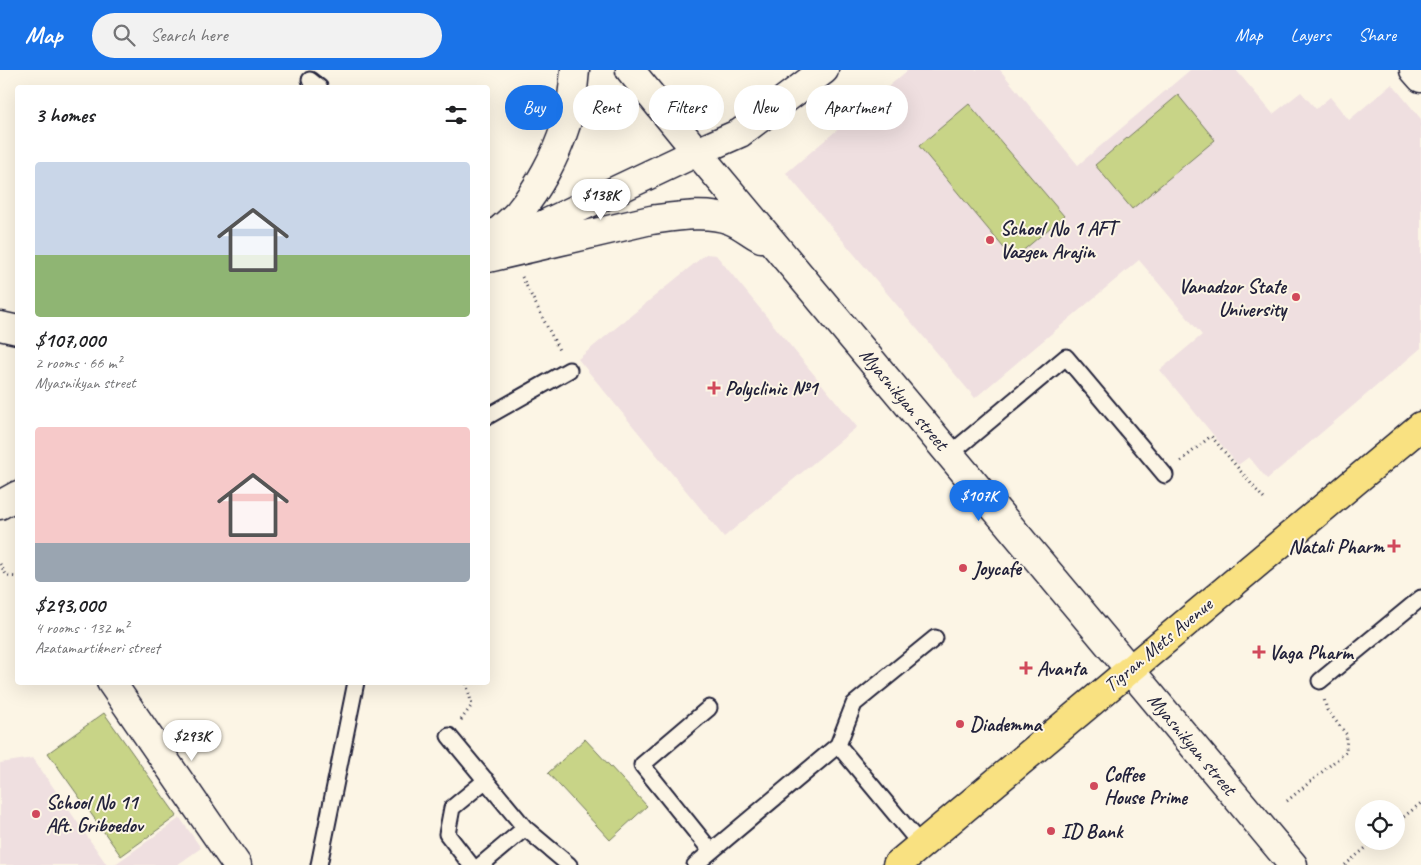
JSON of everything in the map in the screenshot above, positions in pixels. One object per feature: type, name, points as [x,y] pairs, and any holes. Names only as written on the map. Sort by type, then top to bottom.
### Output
[{"type":"main road","name":"Tigran Mets Avenue","points":[[910,858],[1130,669],[1421,426]]},
{"type":"street","points":[[490,239],[519,212],[542,178],[566,126],[575,70]]},
{"type":"street","name":"Myasnikyan street","points":[[630,70],[1293,865]]},
{"type":"street","points":[[490,251],[740,133],[824,70]]},
{"type":"street","points":[[1414,70],[1421,78]]},
{"type":"street","points":[[490,258],[651,220],[672,217],[710,216],[730,220],[779,249]]},
{"type":"street","points":[[0,326],[15,329]]},
{"type":"street","points":[[0,505],[15,497]]},
{"type":"street","points":[[113,685],[237,865]]},
{"type":"lane","points":[[950,454],[1066,357],[1165,475]]},
{"type":"lane","points":[[490,415],[569,370]]},
{"type":"lane","points":[[1320,681],[1421,598]]},
{"type":"lane","points":[[695,865],[838,745],[854,704],[935,638]]},
{"type":"lane","points":[[319,865],[355,685]]},
{"type":"lane","points":[[710,708],[642,765],[711,851]]},
{"type":"lane","points":[[449,736],[525,828],[570,865]]},
{"type":"lane","points":[[838,745],[910,858]]},
{"type":"lane","points":[[471,865],[447,834],[452,808],[486,780]]},
{"type":"lane","points":[[481,865],[525,828]]},
{"type":"path","points":[[526,285],[569,370]]},
{"type":"path","points":[[1165,475],[1211,436],[1264,499]]},
{"type":"path","points":[[0,564],[7,576],[15,577]]},
{"type":"path","points":[[1287,801],[1346,752],[1348,735],[1327,710],[1320,681]]},
{"type":"path","points":[[449,736],[472,705],[467,685]]},
{"type":"path","points":[[1405,816],[1421,803]]},
{"type":"path","points":[[1345,865],[1363,850]]},
{"type":"shaded area","points":[[908,70],[1000,70],[1078,165],[1190,70],[1236,70],[1273,114],[1301,92],[1316,109],[1330,97],[1349,120],[1392,84],[1421,119],[1421,348],[1267,479],[1249,457],[1238,465],[1160,370],[1202,335],[1139,260],[975,398],[786,173],[837,130],[908,130],[908,85],[890,85]]},
{"type":"shaded area","name":"Polyclinic №1","points":[[706,254],[716,255],[857,427],[724,537],[578,359]]},
{"type":"shaded area","name":"School No 11 Aft. Griboedov","points":[[33,758],[107,865],[0,865],[0,763]]},
{"type":"shaded area","name":"School No 11 Aft. Griboedov","points":[[180,818],[201,848],[177,865],[114,865]]},
{"type":"green space","points":[[1178,95],[1215,140],[1132,209],[1095,165]]},
{"type":"green space","points":[[969,104],[1064,216],[1013,259],[919,146]]},
{"type":"green space","points":[[104,713],[177,816],[121,856],[48,753]]},
{"type":"green space","points":[[585,739],[647,806],[610,840],[548,773]]},
{"type":"place","name":"School No 1 AFT Vazgen Arajin","points":[[990,240]]},
{"type":"place","name":"Vanadzor State University","points":[[1296,297]]},
{"type":"place","name":"Polyclinic №1","points":[[714,388]]},
{"type":"place","name":"Natali Pharm","points":[[1394,546]]},
{"type":"place","name":"Joycafe","points":[[963,568]]},
{"type":"place","name":"Vaga Pharm","points":[[1259,652]]},
{"type":"place","name":"Avanta","points":[[1026,668]]},
{"type":"place","name":"Diademma","points":[[960,724]]},
{"type":"place","name":"Coffee House Prime","points":[[1094,786]]},
{"type":"place","name":"School No 11 Aft. Griboedov","points":[[36,814]]},
{"type":"place","name":"ID Bank","points":[[1051,831]]}]
